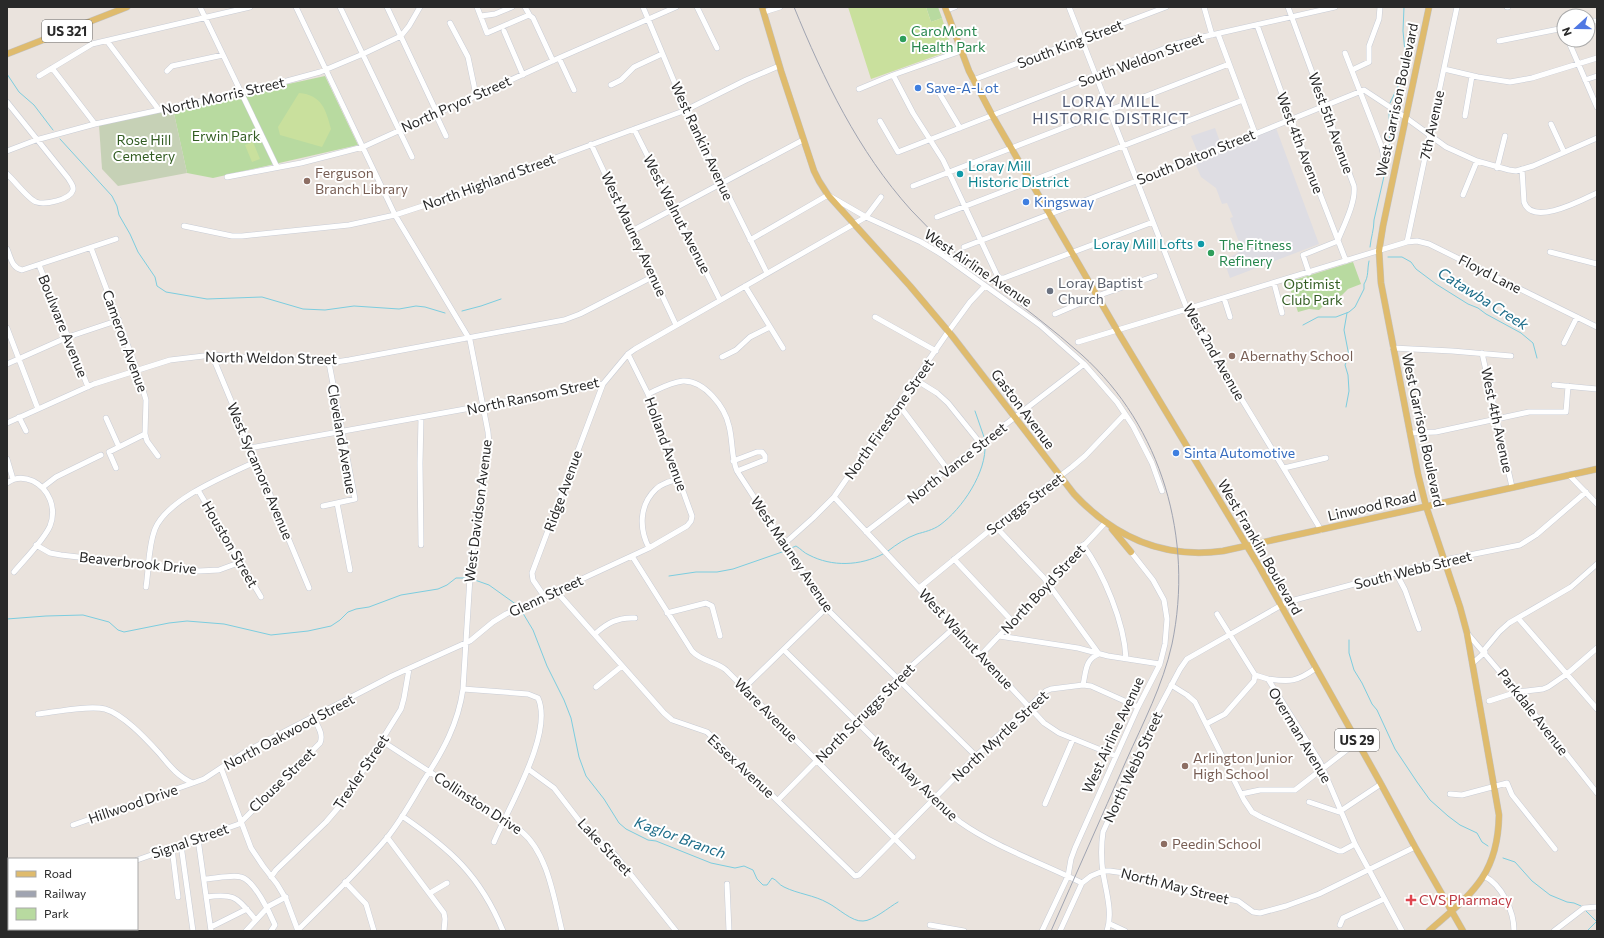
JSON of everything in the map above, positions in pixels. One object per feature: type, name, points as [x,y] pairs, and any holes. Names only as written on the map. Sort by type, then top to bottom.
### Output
[{"type":"main road","name":"US 321","points":[[7,54],[127,7]]},
{"type":"main road","name":"West Garrison Boulevard","points":[[1429,7],[1383,226],[1379,251],[1381,283],[1418,474],[1426,506],[1460,607],[1467,633],[1500,815],[1499,830],[1493,856],[1484,876],[1475,889],[1452,912],[1429,931]]},
{"type":"main road","name":"West Franklin Boulevard","points":[[946,9],[973,80],[992,115],[1117,330],[1247,546],[1463,931]]},
{"type":"main road","name":"West Airline Avenue","points":[[763,10],[803,140],[814,171],[828,195]]},
{"type":"main road","name":"Gaston Avenue","points":[[828,195],[948,332],[1060,477],[1088,509],[1107,524],[1127,536],[1166,549],[1197,553],[1223,551],[1247,546]]},
{"type":"main road","name":"Linwood Road","points":[[1247,546],[1597,469]]},
{"type":"main road","points":[[1107,524],[1131,552]]},
{"type":"main road","points":[[1126,547],[1125,543],[1127,536]]},
{"type":"main road","points":[[1131,552],[1130,544],[1135,539]]},
{"type":"street","points":[[200,7],[277,168]]},
{"type":"street","points":[[39,76],[86,46],[250,7]]},
{"type":"street","name":"West Davidson Avenue","points":[[296,7],[394,215],[470,338],[489,444],[471,556],[463,689],[460,707],[454,726],[447,743],[430,772],[387,838],[298,931]]},
{"type":"street","points":[[340,7],[412,157]]},
{"type":"street","points":[[387,7],[437,112],[437,118],[446,136]]},
{"type":"street","name":"North Morris Street","points":[[7,150],[36,140],[95,124],[241,92],[326,70],[401,36],[409,26],[420,7]]},
{"type":"street","points":[[477,7],[487,33],[528,15],[532,17]]},
{"type":"street","points":[[481,16],[494,14],[512,7]]},
{"type":"street","points":[[524,7],[532,17],[552,61]]},
{"type":"street","name":"West Rankin Avenue","points":[[643,7],[686,110],[767,273]]},
{"type":"street","name":"North Pryor Street","points":[[227,177],[277,168],[363,147],[437,112],[676,7]]},
{"type":"street","points":[[698,7],[717,48]]},
{"type":"street","points":[[763,10],[780,7]]},
{"type":"street","points":[[946,9],[955,7]]},
{"type":"street","name":"West 2nd Avenue","points":[[1069,7],[1187,309],[1321,530]]},
{"type":"street","name":"South King Street","points":[[973,80],[1166,7]]},
{"type":"street","points":[[1204,7],[1212,35]]},
{"type":"street","name":"West 5th Avenue","points":[[1288,7],[1326,106],[1354,186],[1355,192],[1338,241]]},
{"type":"street","name":"South Weldon Street","points":[[930,140],[1176,44],[1335,7]]},
{"type":"street","points":[[1352,70],[1369,62],[1369,46],[1380,10],[1376,7]]},
{"type":"street","name":"7th Avenue","points":[[1407,242],[1457,7]]},
{"type":"street","points":[[450,23],[468,56],[476,95]]},
{"type":"street","name":"West 4th Avenue","points":[[1256,25],[1290,119],[1346,261]]},
{"type":"street","points":[[1499,41],[1556,30]]},
{"type":"street","points":[[504,31],[523,75]]},
{"type":"street","points":[[1218,34],[1255,133]]},
{"type":"street","points":[[107,40],[159,110]]},
{"type":"street","points":[[1571,48],[1597,107]]},
{"type":"street","points":[[859,89],[893,75],[961,51]]},
{"type":"street","points":[[611,85],[624,77],[634,67],[662,54]]},
{"type":"street","points":[[1346,54],[1382,148],[1384,158]]},
{"type":"street","points":[[167,71],[172,66],[223,55]]},
{"type":"street","points":[[559,58],[574,90]]},
{"type":"street","points":[[1444,69],[1472,76],[1510,82],[1532,78],[1597,58]]},
{"type":"street","points":[[913,186],[1229,64]]},
{"type":"street","name":"North Highland Street","points":[[184,226],[232,236],[242,236],[349,225],[394,215],[438,201],[686,110],[746,80],[779,66]]},
{"type":"street","points":[[52,68],[95,124]]},
{"type":"street","points":[[893,75],[906,101],[949,172],[1000,278],[1004,278],[1153,222]]},
{"type":"street","points":[[1466,116],[1472,76]]},
{"type":"street","points":[[1585,80],[1597,76]]},
{"type":"street","points":[[938,91],[960,128]]},
{"type":"street","points":[[1360,92],[1368,91],[1446,147],[1497,168],[1509,170],[1533,166],[1597,138]]},
{"type":"street","name":"South Dalton Street","points":[[964,247],[1049,213],[1137,181],[1360,92]]},
{"type":"street","points":[[937,217],[1243,100]]},
{"type":"street","points":[[7,102],[68,178],[73,190],[71,194],[61,200],[38,203],[7,174]]},
{"type":"street","points":[[880,121],[898,152],[930,140]]},
{"type":"street","points":[[1551,124],[1564,152]]},
{"type":"street","name":"West Walnut Avenue","points":[[634,129],[720,300]]},
{"type":"street","points":[[1497,168],[1505,136]]},
{"type":"street","points":[[632,231],[803,140]]},
{"type":"street","name":"West Mauney Avenue","points":[[591,144],[676,325]]},
{"type":"street","points":[[1463,195],[1477,161]]},
{"type":"street","points":[[1522,169],[1524,202],[1526,208],[1530,211],[1553,211],[1597,193]]},
{"type":"street","points":[[750,240],[828,195]]},
{"type":"street","name":"West Airline Avenue","points":[[828,195],[866,217],[921,242],[940,254],[1040,326],[1084,364],[1105,387],[1125,414],[1144,446],[1162,492]]},
{"type":"street","name":"North Ransom Street","points":[[250,448],[603,384],[628,354],[866,217],[881,197]]},
{"type":"street","points":[[7,250],[14,266],[17,269],[22,270],[116,239]]},
{"type":"street","points":[[1308,273],[1303,256],[1338,241]]},
{"type":"street","name":"Floyd Lane","points":[[1078,342],[1407,242],[1417,241],[1429,244],[1597,327]]},
{"type":"street","name":"Cameron Avenue","points":[[91,248],[119,320],[146,400],[147,411],[145,434]]},
{"type":"street","points":[[1550,252],[1597,264]]},
{"type":"street","name":"Boulware Avenue","points":[[39,265],[88,387]]},
{"type":"street","name":"North Weldon Street","points":[[7,423],[88,387],[170,360],[212,355],[329,362],[470,338],[564,320],[580,314],[654,276]]},
{"type":"street","points":[[1056,314],[1097,296],[1155,276]]},
{"type":"street","points":[[1274,283],[1282,313]]},
{"type":"street","points":[[745,286],[783,348]]},
{"type":"street","name":"North Firestone Street","points":[[784,544],[834,497],[948,332],[970,302],[985,286]]},
{"type":"street","points":[[1224,298],[1230,317]]},
{"type":"street","points":[[875,316],[936,350]]},
{"type":"street","points":[[1564,343],[1577,317]]},
{"type":"street","points":[[7,364],[68,337],[119,320]]},
{"type":"street","points":[[722,357],[736,350],[750,337],[770,327]]},
{"type":"street","points":[[7,328],[38,408]]},
{"type":"street","points":[[1393,348],[1511,356]]},
{"type":"street","name":"West 4th Avenue","points":[[1482,353],[1512,487]]},
{"type":"street","name":"Holland Avenue","points":[[628,354],[648,394],[692,516],[691,521],[679,531]]},
{"type":"street","name":"West Sycamore Avenue","points":[[212,355],[255,462],[309,588]]},
{"type":"street","name":"Cleveland Avenue","points":[[329,362],[355,499],[338,503]]},
{"type":"street","name":"North Vance Street","points":[[866,532],[1084,364]]},
{"type":"street","points":[[916,380],[937,393],[948,403],[981,444]]},
{"type":"street","name":"West Mauney Avenue","points":[[648,394],[670,384],[681,381],[692,382],[702,388],[714,399],[726,417],[731,439],[733,461],[737,471],[826,608],[976,756]]},
{"type":"street","name":"Ridge Avenue","points":[[544,596],[533,580],[533,569],[603,384]]},
{"type":"street","points":[[1554,385],[1597,389]]},
{"type":"street","points":[[1410,433],[1436,432],[1534,412],[1566,412],[1568,386]]},
{"type":"street","points":[[899,405],[948,470]]},
{"type":"street","name":"Scruggs Street","points":[[919,588],[995,526],[1060,477],[1085,456],[1125,414]]},
{"type":"street","points":[[19,417],[26,431]]},
{"type":"street","points":[[106,418],[119,447]]},
{"type":"street","points":[[421,418],[421,545]]},
{"type":"street","points":[[116,468],[109,452],[145,434],[147,440],[158,456]]},
{"type":"street","points":[[733,461],[757,452],[762,452],[765,456],[765,460],[737,471]]},
{"type":"street","points":[[43,487],[56,477],[101,455]]},
{"type":"street","points":[[1284,468],[1326,458]]},
{"type":"street","points":[[7,459],[13,479]]},
{"type":"street","points":[[146,587],[152,540],[160,519],[172,507],[198,490],[255,462]]},
{"type":"street","points":[[1569,475],[1597,504]]},
{"type":"street","points":[[7,483],[13,479],[22,478],[31,480],[43,487],[52,506],[52,519],[46,532],[14,572]]},
{"type":"street","points":[[649,548],[644,540],[641,528],[643,513],[649,499],[656,488],[679,479]]},
{"type":"street","name":"Houston Street","points":[[198,490],[261,597]]},
{"type":"street","name":"South Webb Street","points":[[1231,634],[1290,601],[1444,560],[1520,545],[1526,542],[1586,492]]},
{"type":"street","name":"West Walnut Avenue","points":[[834,497],[1029,707],[1049,726],[1073,739],[1116,756]]},
{"type":"street","points":[[323,506],[338,503],[350,570]]},
{"type":"street","name":"North Boyd Street","points":[[981,655],[1083,545],[1107,524]]},
{"type":"street","points":[[995,526],[1048,584],[1099,654]]},
{"type":"street","name":"Glenn Street","points":[[465,643],[470,641],[500,617],[649,548],[679,531]]},
{"type":"street","name":"Beaverbrook Drive","points":[[36,545],[42,550],[56,554],[199,571],[224,569],[241,562]]},
{"type":"street","points":[[1083,545],[1111,599],[1124,638],[1126,658]]},
{"type":"street","name":"West Airline Avenue","points":[[1042,931],[1068,876],[1071,859],[1075,848],[1163,655],[1167,633],[1167,619],[1164,600],[1153,580],[1131,552]]},
{"type":"street","name":"Ware Avenue","points":[[632,556],[667,613],[697,656],[722,667],[914,857]]},
{"type":"street","points":[[954,559],[1012,621]]},
{"type":"street","points":[[1473,663],[1503,628],[1571,587],[1597,564]]},
{"type":"street","points":[[1396,573],[1419,629]]},
{"type":"street","name":"Essex Avenue","points":[[556,591],[672,720],[707,732],[850,872],[855,876],[859,875]]},
{"type":"street","points":[[667,613],[706,603],[712,606],[720,636]]},
{"type":"street","points":[[744,688],[826,608]]},
{"type":"street","name":"Overman Avenue","points":[[1217,614],[1231,634],[1255,676],[1268,680],[1323,769],[1355,844],[1402,931]]},
{"type":"street","points":[[595,634],[608,624],[618,619],[635,618]]},
{"type":"street","points":[[1518,618],[1597,709]]},
{"type":"street","name":"North Scruggs Street","points":[[778,800],[898,678],[955,627]]},
{"type":"street","name":"Parkdale Avenue","points":[[1467,633],[1484,651],[1597,793]]},
{"type":"street","name":"North Webb Street","points":[[1107,931],[1110,924],[1101,848],[1103,832],[1154,718],[1180,669],[1187,660],[1231,634]]},
{"type":"street","points":[[999,636],[1078,648],[1117,658],[1126,658],[1160,664]]},
{"type":"street","name":"North Oakwood Street","points":[[193,783],[204,779],[245,752],[313,716],[465,643]]},
{"type":"street","points":[[1489,701],[1517,692],[1543,689],[1567,674],[1597,648]]},
{"type":"street","name":"West May Avenue","points":[[784,650],[958,821],[973,830],[1068,876]]},
{"type":"street","points":[[1099,654],[1091,656],[1088,660],[1082,685],[1100,690],[1138,707]]},
{"type":"street","points":[[596,687],[622,666]]},
{"type":"street","points":[[1268,680],[1282,682],[1295,680],[1316,668]]},
{"type":"street","name":"Trexler Street","points":[[271,877],[276,870],[337,810],[350,792],[401,709],[409,669]]},
{"type":"street","points":[[1206,724],[1225,714],[1254,681],[1255,676]]},
{"type":"street","name":"North Myrtle Street","points":[[859,875],[976,756],[1042,694],[1051,689],[1082,685]]},
{"type":"street","points":[[1172,685],[1195,702],[1241,794],[1251,810],[1260,817],[1339,851],[1342,851],[1355,844]]},
{"type":"street","points":[[463,689],[528,694],[538,698],[542,709],[535,751],[494,842]]},
{"type":"street","points":[[38,714],[88,708],[103,708],[110,711],[138,733],[182,777],[193,783]]},
{"type":"street","name":"Clouse Street","points":[[241,821],[320,744],[320,733],[313,716]]},
{"type":"street","points":[[1045,804],[1073,739]]},
{"type":"street","name":"Collinston Drive","points":[[382,741],[526,834],[538,851],[551,890],[562,931]]},
{"type":"street","points":[[1241,794],[1260,790],[1295,790],[1357,742]]},
{"type":"street","points":[[221,768],[257,858],[286,897],[298,931]]},
{"type":"street","name":"Lake Street","points":[[528,769],[554,788],[581,823],[616,856],[676,931]]},
{"type":"street","points":[[1450,794],[1462,795],[1505,782],[1508,784],[1512,795],[1555,849]]},
{"type":"street","name":"Hillwood Drive","points":[[73,825],[193,783]]},
{"type":"street","points":[[1309,802],[1336,812],[1342,811],[1381,784]]},
{"type":"street","points":[[402,816],[430,835],[470,873],[488,899],[502,931]]},
{"type":"street","name":"Signal Street","points":[[138,860],[239,824],[241,821]]},
{"type":"street","points":[[387,838],[444,913],[444,931]]},
{"type":"street","points":[[198,839],[211,929],[247,909]]},
{"type":"street","points":[[182,845],[193,931]]},
{"type":"street","points":[[1368,870],[1415,847]]},
{"type":"street","points":[[172,848],[178,897]]},
{"type":"street","name":"North May Street","points":[[1082,883],[1091,876],[1103,871],[1124,873],[1182,890],[1238,901],[1253,912],[1260,914],[1309,898],[1368,870]]},
{"type":"street","points":[[204,879],[240,876],[247,879],[268,907],[275,925],[271,931]]},
{"type":"street","points":[[1060,931],[1082,883],[1068,876]]},
{"type":"street","points":[[1484,876],[1495,884],[1504,897],[1513,918],[1514,931]]},
{"type":"street","points":[[345,882],[366,904],[374,931]]},
{"type":"street","points":[[430,893],[447,883]]},
{"type":"street","points":[[727,884],[729,931]]},
{"type":"street","points":[[206,897],[226,895],[234,897],[240,900],[255,919]]},
{"type":"street","points":[[246,931],[255,919],[268,907],[286,897]]},
{"type":"street","points":[[1340,925],[1343,918],[1384,899]]},
{"type":"street","points":[[1554,931],[1584,908],[1597,907]]},
{"type":"street","points":[[1110,924],[1125,931]]},
{"type":"street","points":[[930,925],[964,931]]},
{"type":"shaded area","points":[[1215,128],[1223,150],[1276,128],[1319,244],[1230,278],[1224,261],[1242,250],[1230,218],[1233,217],[1227,203],[1222,204],[1216,188],[1201,177],[1192,156],[1198,153],[1191,136]]},
{"type":"green space","name":"CaroMont Health Park","points":[[848,7],[926,7],[931,22],[942,18],[952,50],[871,79]]},
{"type":"green space","points":[[926,7],[938,7],[942,18],[931,22]]},
{"type":"green space","name":"Erwin Park","points":[[325,76],[358,145],[213,178],[187,173],[173,109]]},
{"type":"green space","points":[[299,93],[307,94],[318,100],[325,110],[331,129],[322,147],[280,135],[278,127]]},
{"type":"green space","name":"Rose Hill Cemetery","points":[[173,109],[187,173],[118,186],[102,169],[99,125]]},
{"type":"green space","points":[[253,142],[260,159],[252,162],[245,145]]},
{"type":"green space","name":"Optimist Club Park","points":[[1353,262],[1361,284],[1348,289],[1342,295],[1324,305],[1319,310],[1309,309],[1298,312],[1288,282]]},
{"type":"waterway","name":"Catawba Creek","points":[[1390,103],[1401,80],[1406,63],[1403,31],[1404,7]]},
{"type":"waterway","points":[[7,74],[19,92],[34,105],[53,130]]},
{"type":"waterway","name":"Catawba Creek","points":[[1370,247],[1374,220],[1390,150],[1389,111]]},
{"type":"waterway","points":[[60,139],[112,196],[117,206],[119,215],[138,252],[155,277],[157,286],[166,292],[207,299],[262,297],[303,309],[325,310],[354,306],[399,309],[416,306],[445,313]]},
{"type":"waterway","name":"Catawba Creek","points":[[1388,257],[1402,257],[1411,262],[1416,269],[1436,284],[1468,304],[1478,308],[1521,333],[1533,343],[1537,358]]},
{"type":"waterway","points":[[1303,325],[1318,317],[1336,317],[1349,312],[1355,307],[1364,289],[1369,261]]},
{"type":"waterway","points":[[462,311],[501,299]]},
{"type":"waterway","points":[[1346,407],[1349,391],[1348,375],[1345,365],[1349,356],[1344,330],[1347,313]]},
{"type":"waterway","points":[[975,411],[984,437]]},
{"type":"waterway","points":[[888,551],[909,537],[937,527],[957,510],[972,489],[977,478],[985,455],[985,444]]},
{"type":"waterway","points":[[789,549],[796,546],[807,554],[818,559],[827,562],[846,564],[865,561],[883,554]]},
{"type":"waterway","points":[[669,576],[696,572],[717,572],[733,569],[785,551]]},
{"type":"waterway","name":"Kaglor Branch","points":[[7,619],[83,615],[109,622],[118,630],[124,632],[187,621],[224,624],[271,635],[308,631],[331,626],[348,612],[356,609],[369,607],[401,595],[438,589],[447,585],[456,578],[466,578]]},
{"type":"waterway","name":"Kaglor Branch","points":[[472,579],[489,585],[517,605]]},
{"type":"waterway","name":"Kaglor Branch","points":[[521,610],[533,630],[547,666],[564,700],[571,718],[579,757],[586,776],[604,799],[619,823],[626,829],[648,840],[656,841],[711,863],[735,868],[744,866],[753,870],[757,879],[763,885],[767,885],[772,878],[784,887],[823,900],[859,921],[871,919],[898,902]]},
{"type":"waterway","points":[[1349,640],[1349,653],[1354,670],[1372,704],[1377,710],[1395,749],[1417,782],[1430,800],[1460,825],[1477,833],[1482,842],[1488,846]]},
{"type":"waterway","points":[[1503,858],[1515,862],[1532,881],[1550,895],[1581,906]]},
{"type":"waterway","points":[[1585,910],[1597,922]]},
{"type":"waterway","points":[[1587,931],[1596,922]]},
{"type":"railway","points":[[794,7],[817,61],[844,114],[875,164],[892,187],[930,230],[951,249],[1061,337],[1082,355],[1110,384],[1133,416],[1151,450],[1165,487],[1174,525],[1178,565],[1178,604],[1172,644],[1152,704],[1051,931]]},
{"type":"place","name":"CaroMont Health Park","points":[[903,39]]},
{"type":"place","name":"Save-A-Lot","points":[[918,88]]},
{"type":"place","name":"Loray Mill Historic District","points":[[960,174]]},
{"type":"place","name":"Ferguson Branch Library","points":[[307,181]]},
{"type":"place","name":"Kingsway","points":[[1026,202]]},
{"type":"place","name":"Loray Mill Lofts","points":[[1201,244]]},
{"type":"place","name":"The Fitness Refinery","points":[[1211,253]]},
{"type":"place","name":"Loray Baptist Church","points":[[1050,291]]},
{"type":"place","name":"Abernathy School","points":[[1232,356]]},
{"type":"place","name":"Sinta Automotive","points":[[1176,453]]},
{"type":"place","name":"Arlington Junior High School","points":[[1185,766]]},
{"type":"place","name":"Peedin School","points":[[1164,844]]},
{"type":"place","name":"CVS Pharmacy","points":[[1411,900]]},
{"type":"district","name":"LORAY MILL HISTORIC DISTRICT","points":[[1111,110]]}]
